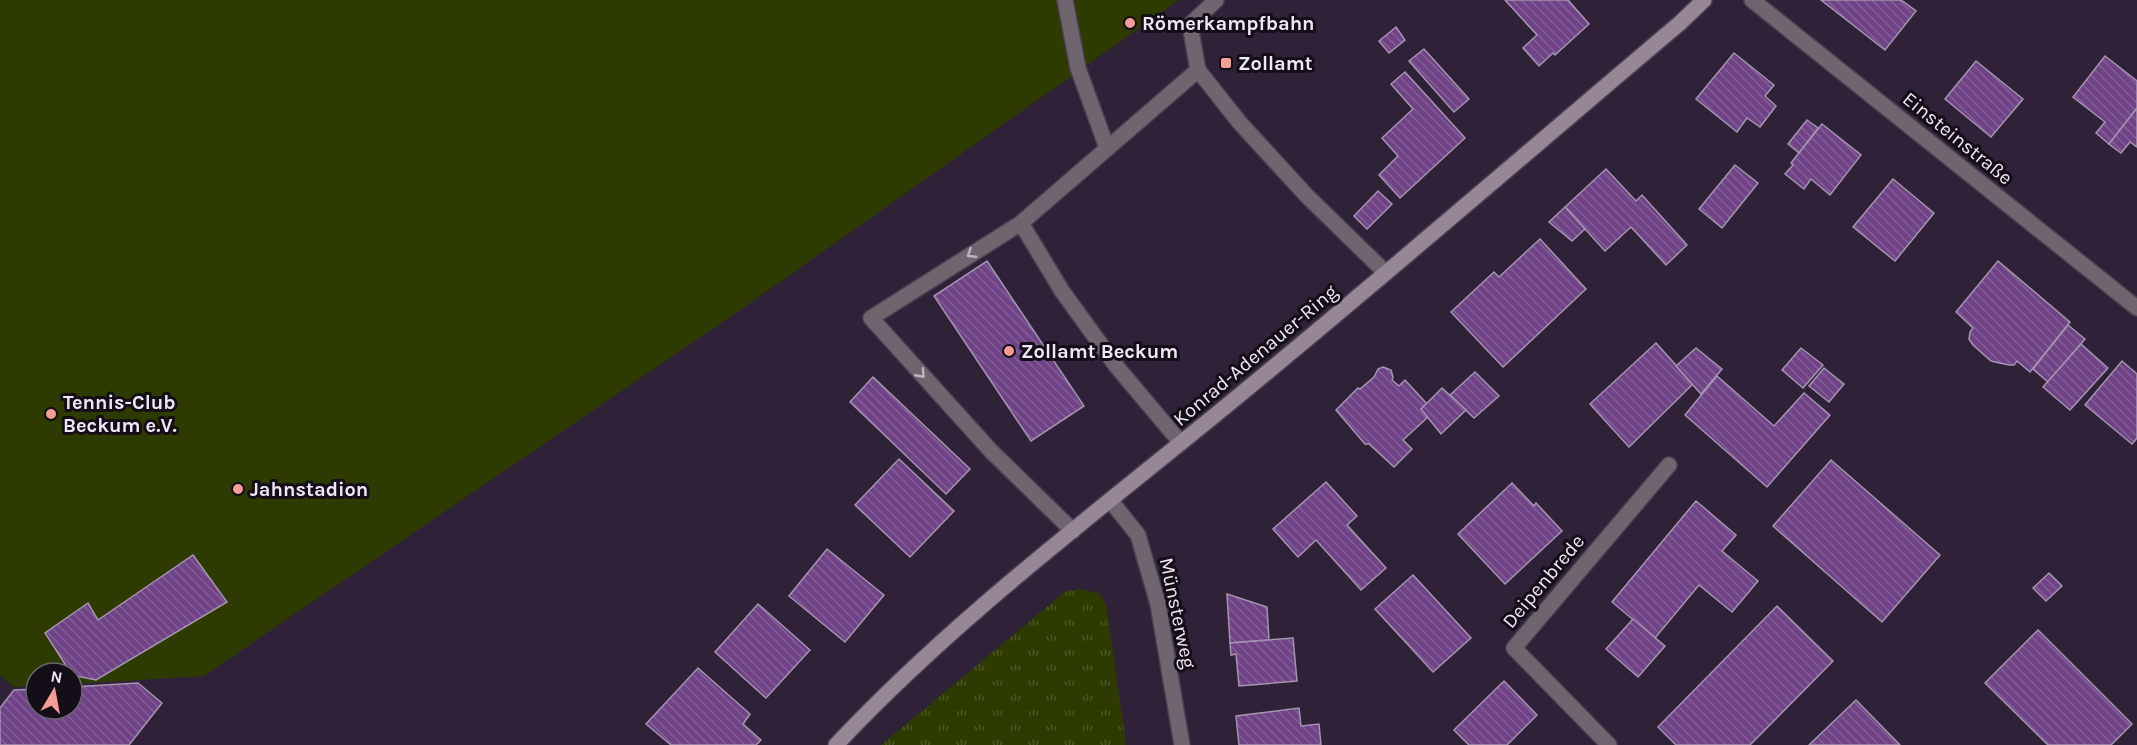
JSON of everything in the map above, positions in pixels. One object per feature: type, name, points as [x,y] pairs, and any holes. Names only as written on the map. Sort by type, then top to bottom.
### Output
[{"type":"street","points":[[1065,0],[1078,68],[1107,148]]},
{"type":"street","points":[[1216,0],[1190,25],[1198,70],[1240,123],[1307,196],[1386,273]]},
{"type":"street","name":"Konrad-Adenauer-Ring","points":[[836,745],[862,717],[954,632],[1072,531],[1386,273],[1680,23],[1704,0]]},
{"type":"street","name":"Einsteinstraße","points":[[1752,0],[2137,308]]},
{"type":"street","points":[[1072,531],[991,451],[871,318],[1020,223],[1198,70]]},
{"type":"street","points":[[1020,223],[1062,291],[1117,367],[1181,443]]},
{"type":"street","name":"Deipenbrede","points":[[1609,745],[1514,648],[1669,465]]},
{"type":"street","name":"Münsterweg","points":[[1110,500],[1138,535],[1155,594],[1182,745]]},
{"type":"green space","name":"Jahnstadion","points":[[0,0],[1179,0],[746,306],[204,676],[84,683],[84,661],[24,661],[24,687],[13,687],[0,675]]},
{"type":"green space","points":[[1079,589],[1099,593],[1106,604],[1126,745],[881,745],[1066,591]]},
{"type":"building","points":[[1505,0],[1568,0],[1589,24],[1555,55],[1553,53],[1539,66],[1523,48],[1537,35]]},
{"type":"building","points":[[1821,0],[1901,0],[1916,11],[1885,50]]},
{"type":"building","points":[[1396,27],[1405,40],[1389,53],[1379,41]]},
{"type":"building","points":[[1424,49],[1469,99],[1454,112],[1409,61]]},
{"type":"building","points":[[1734,53],[1774,85],[1765,96],[1776,106],[1760,127],[1747,118],[1737,132],[1696,99]]},
{"type":"building","points":[[2105,56],[2137,81],[2137,108],[2109,144],[2096,133],[2105,122],[2073,97]]},
{"type":"building","points":[[1976,61],[2023,99],[1991,137],[1945,99]]},
{"type":"building","points":[[1405,72],[1465,138],[1400,198],[1379,175],[1398,156],[1382,138],[1413,109],[1391,84]]},
{"type":"building","points":[[2137,108],[2137,147],[2130,142],[2121,153],[2109,144]]},
{"type":"building","points":[[1807,120],[1818,128],[1799,153],[1788,144]]},
{"type":"building","points":[[1822,124],[1861,155],[1830,195],[1811,179],[1804,189],[1785,174]]},
{"type":"building","points":[[1735,165],[1758,183],[1722,228],[1699,209]]},
{"type":"building","points":[[1606,169],[1636,201],[1642,195],[1687,245],[1666,265],[1631,227],[1605,251],[1565,207]]},
{"type":"building","points":[[1893,179],[1934,213],[1895,261],[1853,227]]},
{"type":"building","points":[[1378,191],[1392,204],[1367,229],[1354,216]]},
{"type":"building","points":[[1565,207],[1585,229],[1572,241],[1549,222]]},
{"type":"building","points":[[1540,239],[1586,289],[1503,367],[1451,312],[1494,272],[1499,277]]},
{"type":"building","name":"Zollamt Beckum","points":[[987,261],[1084,406],[1031,441],[934,296]]},
{"type":"building","points":[[1998,261],[2070,322],[2030,372],[2017,361],[2014,365],[2009,365],[1991,361],[1973,345],[1969,339],[1973,328],[1956,312]]},
{"type":"building","points":[[2068,325],[2085,339],[2048,382],[2033,369]]},
{"type":"building","points":[[1656,343],[1693,384],[1629,447],[1590,404]]},
{"type":"building","points":[[2081,344],[2108,368],[2070,410],[2043,387]]},
{"type":"building","points":[[1696,348],[1722,369],[1701,394],[1676,366]]},
{"type":"building","points":[[1801,348],[1823,365],[1803,388],[1782,370]]},
{"type":"building","points":[[2122,361],[2137,374],[2137,438],[2132,444],[2085,405]]},
{"type":"building","points":[[1383,367],[1391,370],[1392,380],[1399,386],[1405,380],[1427,404],[1421,409],[1428,417],[1403,440],[1412,449],[1394,467],[1369,444],[1365,444],[1336,410],[1358,388],[1360,389],[1374,377],[1378,369]]},
{"type":"building","points":[[1824,368],[1844,384],[1829,402],[1809,386]]},
{"type":"building","points":[[1475,372],[1499,396],[1474,418],[1450,395]]},
{"type":"building","points":[[1717,376],[1774,426],[1804,393],[1830,415],[1767,487],[1685,415]]},
{"type":"building","points":[[873,377],[970,469],[946,494],[850,402]]},
{"type":"building","points":[[1442,388],[1466,410],[1441,434],[1421,409]]},
{"type":"building","points":[[899,459],[954,511],[910,557],[855,505]]},
{"type":"building","points":[[1831,460],[1940,555],[1882,622],[1773,526]]},
{"type":"building","points":[[1326,482],[1357,516],[1347,525],[1386,568],[1361,590],[1316,540],[1298,557],[1273,529]]},
{"type":"building","points":[[1512,483],[1534,506],[1536,503],[1562,531],[1505,584],[1458,534]]},
{"type":"building","points":[[1696,501],[1736,535],[1722,551],[1758,581],[1732,612],[1699,585],[1655,638],[1612,602]]},
{"type":"building","points":[[827,549],[884,595],[845,642],[789,596]]},
{"type":"building","points":[[193,555],[227,602],[96,680],[84,678],[84,661],[63,661],[45,633],[88,603],[98,620]]},
{"type":"building","points":[[2049,573],[2062,586],[2046,601],[2033,588]]},
{"type":"building","points":[[1413,575],[1471,638],[1433,672],[1375,609]]},
{"type":"building","points":[[1227,594],[1267,607],[1269,640],[1230,643]]},
{"type":"building","points":[[758,604],[810,650],[766,698],[715,652]]},
{"type":"building","points":[[1777,606],[1833,661],[1750,745],[1676,745],[1658,727]]},
{"type":"building","points":[[1633,619],[1665,646],[1638,677],[1606,649]]},
{"type":"building","points":[[2038,630],[2132,724],[2111,745],[2048,745],[1985,683]]},
{"type":"building","points":[[1293,638],[1297,681],[1239,686],[1236,654],[1231,655],[1230,643]]},
{"type":"building","points":[[698,668],[750,714],[743,724],[761,740],[756,745],[671,745],[646,724]]},
{"type":"building","points":[[1504,681],[1537,715],[1507,745],[1469,745],[1454,730]]},
{"type":"building","points":[[138,683],[162,703],[129,745],[0,745],[0,708],[14,690],[24,690],[24,721],[84,721],[84,686]]},
{"type":"building","points":[[1856,700],[1900,745],[1809,745]]},
{"type":"building","points":[[1299,708],[1301,726],[1319,724],[1321,745],[1239,745],[1236,716]]},
{"type":"place","name":"Römerkampfbahn","points":[[1130,23]]},
{"type":"place","name":"Zollamt","points":[[1226,63]]},
{"type":"place","name":"Zollamt Beckum","points":[[1009,351]]},
{"type":"place","name":"Tennis-Club Beckum e.V.","points":[[51,414]]},
{"type":"place","name":"Jahnstadion","points":[[238,489]]}]
